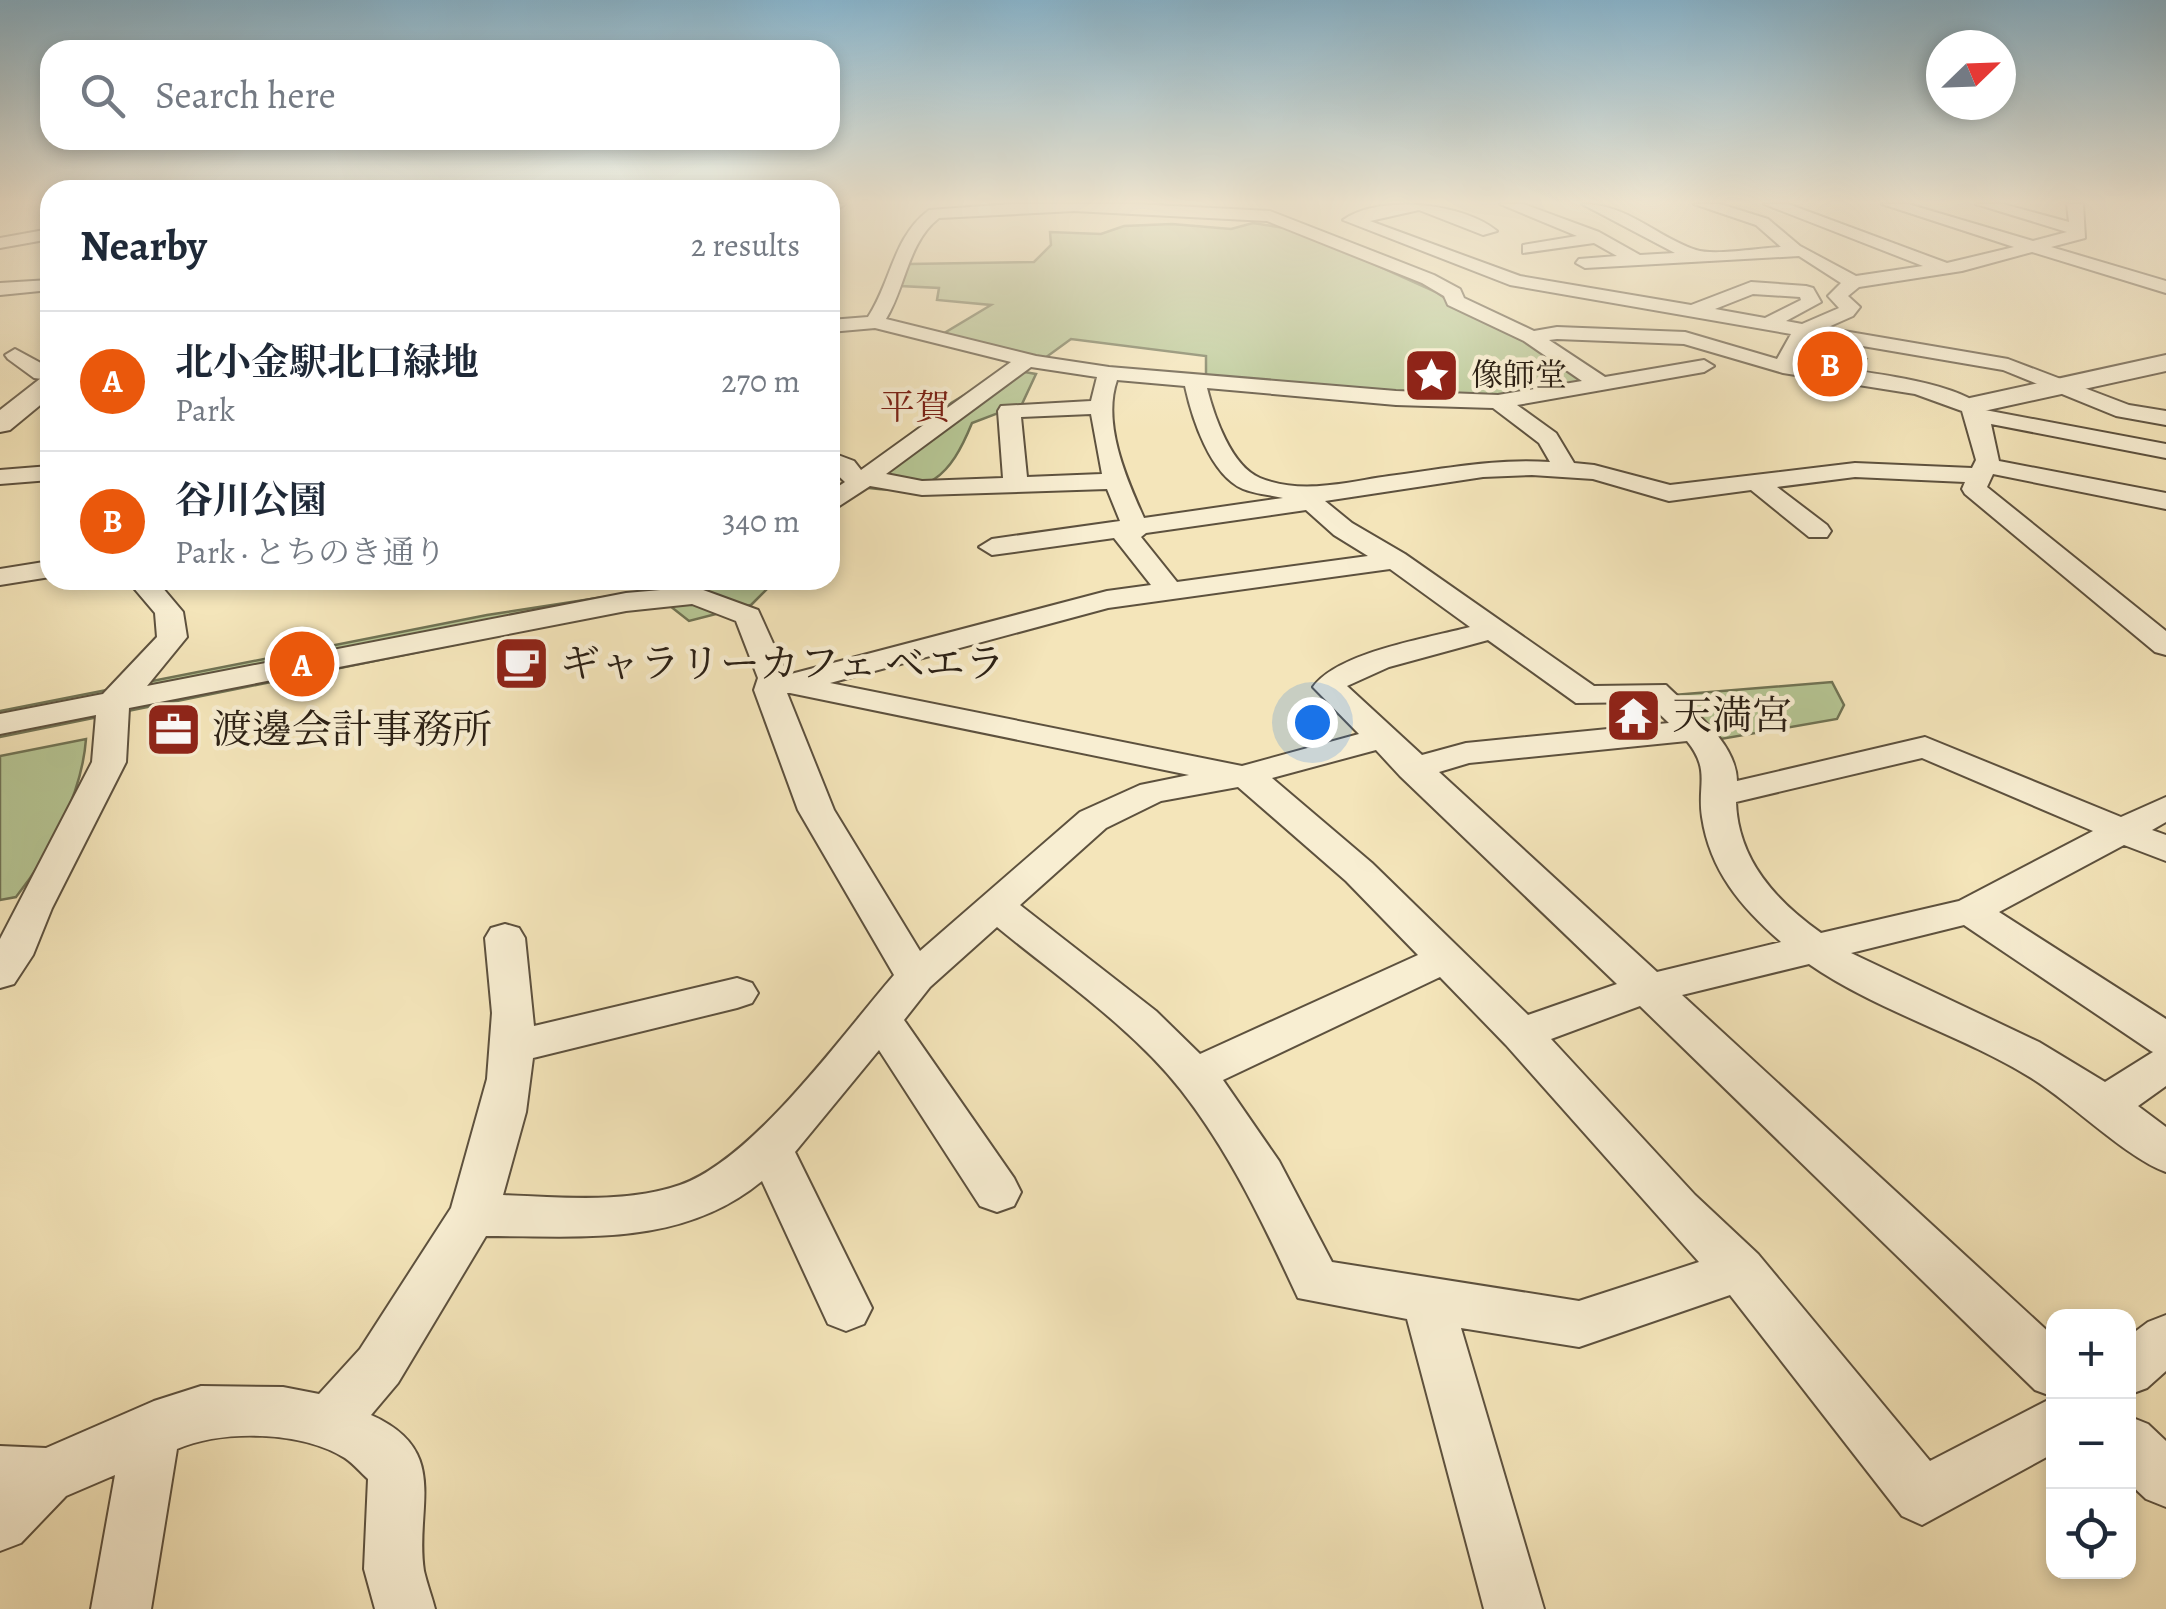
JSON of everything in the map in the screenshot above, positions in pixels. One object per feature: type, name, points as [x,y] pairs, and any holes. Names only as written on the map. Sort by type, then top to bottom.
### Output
[{"type":"street","points":[[861,349],[884,325],[896,279]]},
{"type":"street","points":[[1428,279],[1453,294],[1455,301],[1531,337],[1601,384]]},
{"type":"street","points":[[1508,279],[2008,366],[2124,410],[2166,418]]},
{"type":"street","points":[[1849,279],[1854,282]]},
{"type":"street","points":[[1784,368],[1803,331],[1850,307],[1837,296],[1854,282],[1875,279]]},
{"type":"street","points":[[2141,279],[2166,287]]},
{"type":"street","points":[[0,289],[40,287]]},
{"type":"street","points":[[1692,312],[1751,288],[1806,292],[1812,302],[1764,324]]},
{"type":"street","points":[[1557,333],[1632,302]]},
{"type":"street","points":[[840,326],[884,325],[1028,359],[1108,372],[1195,382],[1498,402],[1704,366]]},
{"type":"street","points":[[1531,337],[1557,333],[1685,338],[1784,368],[1919,388],[1973,410],[2166,451]]},
{"type":"street","points":[[15,355],[40,374]]},
{"type":"street","points":[[840,496],[1028,359]]},
{"type":"street","points":[[1973,410],[2166,363]]},
{"type":"street","points":[[1108,372],[1103,408],[1115,481],[1136,528]]},
{"type":"street","points":[[1195,382],[1201,409],[1228,464],[1249,483],[1307,499],[1366,545],[1395,560],[1587,696],[1655,692],[1708,746],[1720,770],[1719,796],[1728,858],[1742,883],[1814,950],[1870,983],[2002,1042],[2105,1105],[2166,1153]]},
{"type":"street","points":[[0,424],[40,392]]},
{"type":"street","points":[[1498,402],[1552,442],[1562,457],[1563,468]]},
{"type":"street","points":[[1016,485],[1009,411],[1103,408]]},
{"type":"street","points":[[1973,410],[1982,471],[1974,489],[2166,646]]},
{"type":"street","points":[[2090,486],[2094,437]]},
{"type":"street","points":[[840,463],[862,480],[922,488],[1115,481]]},
{"type":"street","points":[[992,547],[1136,528],[1484,470],[1563,468],[1612,476],[1669,493],[1855,470],[1982,471],[2090,486],[2166,502]]},
{"type":"street","points":[[0,477],[40,475]]},
{"type":"street","points":[[1758,484],[1818,531]]},
{"type":"street","points":[[1136,528],[1126,536],[1169,590]]},
{"type":"street","points":[[916,977],[816,810],[770,690],[782,681],[1107,600],[1395,560]]},
{"type":"street","points":[[0,577],[40,571]]},
{"type":"street","points":[[0,974],[14,956],[40,892],[109,762],[113,702],[159,656],[172,637],[168,612],[149,590]]},
{"type":"street","points":[[0,724],[690,590]]},
{"type":"street","points":[[711,590],[748,616],[782,681]]},
{"type":"street","points":[[2114,606],[2166,617]]},
{"type":"street","points":[[1491,630],[1378,661],[1333,681],[1329,687],[2046,1365]]},
{"type":"street","points":[[782,681],[1243,776],[1262,787],[1359,872],[1521,1034],[1678,1209],[1740,1270],[1922,1496],[2046,1427]]},
{"type":"street","points":[[1412,768],[1466,754],[1693,731]]},
{"type":"street","points":[[472,1216],[630,1217],[698,1199],[770,1147],[916,977],[1093,820],[1152,792],[1243,776],[1381,738]]},
{"type":"street","points":[[1719,796],[1925,747],[2166,849]]},
{"type":"street","points":[[1521,1034],[1645,989],[1970,911],[2166,808]]},
{"type":"street","points":[[995,904],[1141,1022],[1194,1075],[1255,1160],[1289,1218],[1316,1282],[1579,1324],[1740,1270]]},
{"type":"street","points":[[1970,911],[2166,1040]]},
{"type":"street","points":[[329,1423],[378,1366],[472,1216],[496,1146],[511,1085],[512,978],[504,938]]},
{"type":"street","points":[[1194,1075],[1444,959]]},
{"type":"street","points":[[512,1046],[737,994]]},
{"type":"street","points":[[880,1019],[996,1192]]},
{"type":"street","points":[[2105,1105],[2166,1064]]},
{"type":"street","points":[[770,1147],[846,1308]]},
{"type":"street","points":[[1428,1300],[1514,1609]]},
{"type":"street","points":[[2136,1363],[2166,1339]]},
{"type":"street","points":[[0,1522],[23,1475],[202,1412],[283,1414],[329,1423],[366,1440],[394,1465],[399,1491],[394,1569],[405,1609]]},
{"type":"street","points":[[120,1609],[154,1428]]},
{"type":"street","points":[[2136,1451],[2166,1479]]},
{"type":"green space","points":[[904,279],[1407,279],[1436,292],[1466,313],[1529,341],[1587,383],[1508,396],[1317,389],[1206,377],[1206,356],[1071,339],[1045,358],[941,335],[991,305],[937,300],[939,288],[901,286]]},
{"type":"green space","points":[[1803,348],[1866,359],[1852,375],[1798,369]]},
{"type":"green space","points":[[1008,369],[1036,374],[1022,404],[972,423],[955,457],[935,479],[907,489],[869,488],[862,473],[946,406]]},
{"type":"green space","points":[[650,590],[766,590],[751,605],[689,621]]},
{"type":"green space","points":[[643,591],[643,595],[577,620],[0,737],[0,711],[487,615]]},
{"type":"green space","points":[[1832,682],[1844,705],[1837,719],[1721,739],[1673,695]]},
{"type":"green space","points":[[86,739],[78,781],[52,843],[16,897],[0,900],[0,756]]},
{"type":"place","name":"谷川公園","points":[[1830,364]]},
{"type":"place","name":"像師堂","points":[[1432,375]]},
{"type":"place","name":"ギャラリーカフェ ベエラ","points":[[521,663]]},
{"type":"place","name":"北小金駅北口緑地","points":[[302,664]]},
{"type":"place","name":"天満宮","points":[[1633,715]]},
{"type":"place","name":"渡邊会計事務所","points":[[173,729]]},
{"type":"district","name":"平賀","points":[[915,407]]}]
